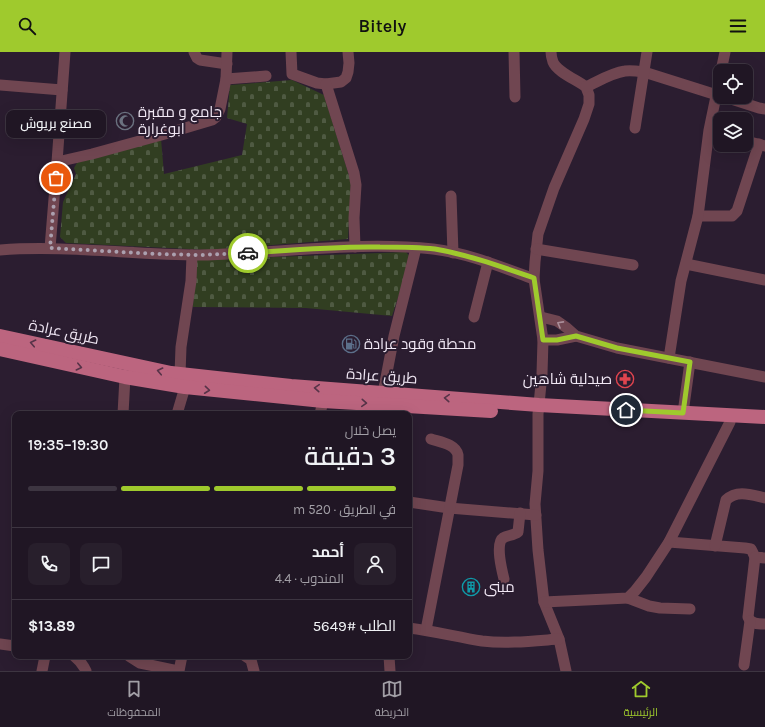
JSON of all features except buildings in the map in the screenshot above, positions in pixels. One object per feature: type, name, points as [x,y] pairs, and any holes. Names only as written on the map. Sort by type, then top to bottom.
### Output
[{"type":"main road","name":"طريق عرادة","points":[[0,336],[125,377],[291,386],[383,393],[539,410],[765,424]]},
{"type":"main road","name":"طريق عرادة","points":[[0,349],[52,354],[171,373],[182,381],[322,407],[683,413],[765,417]]},
{"type":"street","points":[[50,248],[65,52]]},
{"type":"street","points":[[194,52],[200,60],[227,64]]},
{"type":"street","points":[[57,162],[92,154],[212,120],[216,117],[220,109],[226,79],[227,52]]},
{"type":"street","points":[[291,52],[292,74],[317,83],[326,84],[341,82],[346,78],[349,63],[348,52]]},
{"type":"street","points":[[514,52],[515,97]]},
{"type":"street","points":[[551,52],[556,66],[586,87],[589,95],[589,104],[584,119],[554,188],[538,234],[534,278],[543,340],[539,410],[538,471],[535,504],[538,550],[544,602],[559,639],[566,671]]},
{"type":"street","points":[[635,128],[647,52]]},
{"type":"street","points":[[722,64],[725,52]]},
{"type":"street","points":[[586,87],[616,73],[625,71],[644,72],[713,94]]},
{"type":"street","points":[[226,79],[266,76]]},
{"type":"street","points":[[326,84],[354,173],[356,185],[354,218],[355,246]]},
{"type":"street","points":[[0,85],[62,90]]},
{"type":"street","points":[[669,358],[681,281],[698,216],[709,130],[717,104]]},
{"type":"street","points":[[746,104],[765,109]]},
{"type":"street","points":[[709,130],[713,131]]},
{"type":"street","points":[[698,216],[732,216],[735,214],[762,145]]},
{"type":"street","points":[[451,196],[453,253]]},
{"type":"street","points":[[0,250],[50,248],[201,255],[355,246],[401,247],[433,249],[453,253],[488,262],[534,278]]},
{"type":"street","points":[[383,393],[394,336],[416,248]]},
{"type":"street","points":[[536,249],[633,265]]},
{"type":"street","points":[[177,411],[182,381],[181,347],[191,281],[192,255]]},
{"type":"street","points":[[474,317],[488,262]]},
{"type":"street","points":[[686,264],[765,280]]},
{"type":"street","points":[[540,317],[556,321],[576,336],[617,348],[765,377]]},
{"type":"street","points":[[543,340],[557,340],[576,336]]},
{"type":"street","points":[[683,413],[690,362]]},
{"type":"street","points":[[124,411],[125,377]]},
{"type":"street","points":[[628,598],[646,577],[669,542],[730,422]]},
{"type":"street","points":[[426,630],[458,465],[458,454],[454,449],[431,439]]},
{"type":"street","points":[[715,546],[726,500],[730,496],[741,493],[765,498]]},
{"type":"street","points":[[412,502],[449,508],[536,514]]},
{"type":"street","points":[[504,580],[499,542],[502,538],[518,532],[520,513]]},
{"type":"street","points":[[669,542],[751,549],[760,557],[749,607],[748,617],[750,621],[744,665]]},
{"type":"street","points":[[544,602],[628,598],[649,606],[660,608],[690,609]]},
{"type":"street","points":[[750,621],[757,624],[765,624]]},
{"type":"street","points":[[412,628],[482,641],[499,642],[559,639]]},
{"type":"street","points":[[0,644],[12,646]]},
{"type":"street","points":[[42,671],[44,659]]},
{"type":"street","points":[[78,659],[86,671]]},
{"type":"street","points":[[134,659],[140,663],[178,671],[181,659]]},
{"type":"street","points":[[250,659],[254,671]]},
{"type":"street","points":[[389,659],[390,671]]},
{"type":"green space","points":[[292,80],[324,95],[351,182],[348,239],[209,250],[66,243],[60,237],[63,202],[76,174],[74,168],[78,161],[161,139],[164,174],[242,155],[247,124],[227,118],[230,85]]},
{"type":"green space","points":[[406,252],[411,258],[392,316],[306,308],[193,307],[195,260]]},
{"type":"way so far","points":[[56,178],[50,248],[157,254],[201,255],[248,253]]},
{"type":"place","name":"جامع و مقبرة ابوغرارة","points":[[125,121]]},
{"type":"place","name":"مصنع بريوش","points":[[56,178]]},
{"type":"place","name":"محطة وقود عرادة","points":[[351,344]]},
{"type":"place","name":"صيدلية شاهين","points":[[625,379]]},
{"type":"place","name":"مبنى","points":[[471,587]]},
{"type":"route","points":[[248,253],[355,246],[433,249],[488,262],[534,278],[543,340],[566,339],[576,336],[617,348],[690,362],[683,413],[626,410]]}]
